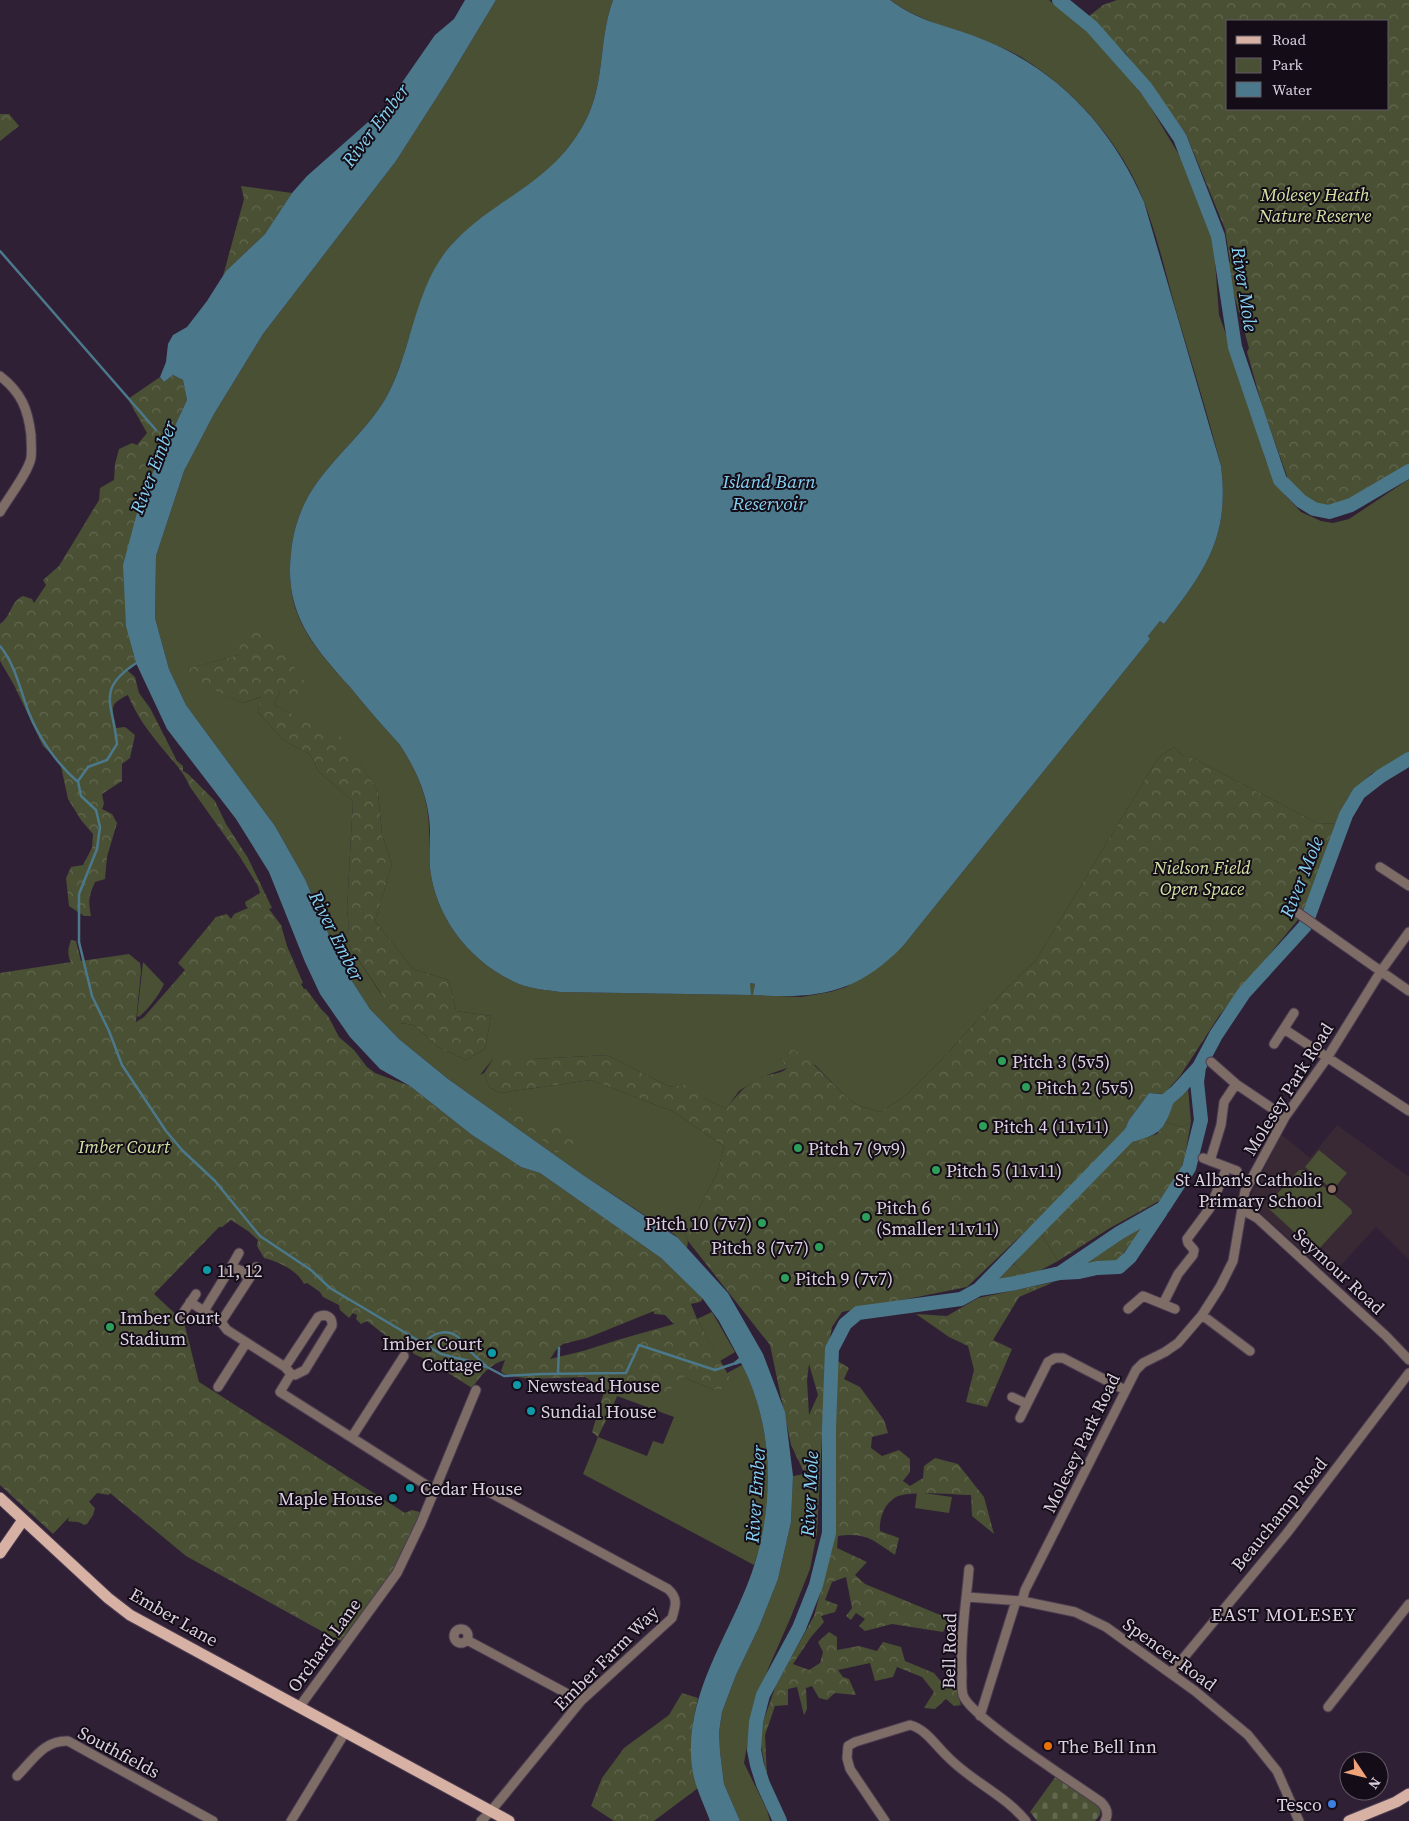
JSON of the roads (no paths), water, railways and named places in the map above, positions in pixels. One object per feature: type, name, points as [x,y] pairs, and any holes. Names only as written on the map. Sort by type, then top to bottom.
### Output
[{"type":"main road","name":"Ember Lane","points":[[0,1498],[123,1610],[300,1706]]},
{"type":"main road","points":[[0,1553],[23,1520]]},
{"type":"main road","name":"Orchard Lane","points":[[300,1706],[509,1821]]},
{"type":"main road","points":[[1349,1821],[1396,1802],[1409,1794]]},
{"type":"street","points":[[0,376],[23,399],[28,417],[32,446],[28,467],[0,512]]},
{"type":"street","points":[[1380,867],[1409,886]]},
{"type":"street","points":[[1299,914],[1409,991]]},
{"type":"street","name":"Molesey Park Road","points":[[980,1716],[1019,1601],[1125,1390],[1139,1366],[1178,1343],[1202,1315],[1220,1287],[1233,1261],[1245,1191],[1285,1117],[1327,1058],[1381,970],[1409,932]]},
{"type":"street","points":[[1274,1044],[1294,1013]]},
{"type":"street","points":[[1284,1029],[1409,1111]]},
{"type":"street","points":[[1211,1062],[1236,1084],[1285,1117]]},
{"type":"street","points":[[1236,1084],[1224,1102],[1220,1124],[1206,1159],[1237,1171]]},
{"type":"street","points":[[1163,1304],[1178,1274],[1193,1255],[1194,1250],[1188,1244],[1187,1239],[1210,1208],[1227,1167]]},
{"type":"street","name":"Seymour Road","points":[[1243,1210],[1257,1218],[1386,1336],[1409,1360]]},
{"type":"street","points":[[204,1311],[240,1253]]},
{"type":"street","points":[[231,1267],[242,1270],[249,1279]]},
{"type":"street","points":[[221,1322],[256,1267]]},
{"type":"street","points":[[181,1316],[196,1294]]},
{"type":"street","points":[[1128,1309],[1143,1296],[1175,1309]]},
{"type":"street","points":[[190,1302],[221,1322],[227,1330],[288,1371],[295,1375],[304,1370],[332,1326],[332,1320],[329,1316],[323,1315],[318,1317],[288,1371],[280,1392],[434,1490]]},
{"type":"street","points":[[1202,1315],[1250,1350]]},
{"type":"street","points":[[218,1387],[246,1343]]},
{"type":"street","points":[[352,1437],[404,1356]]},
{"type":"street","points":[[1020,1418],[1048,1362],[1055,1358],[1063,1358],[1125,1390]]},
{"type":"street","name":"Beauchamp Road","points":[[1171,1673],[1287,1534],[1409,1373]]},
{"type":"street","name":"Orchard Lane","points":[[300,1706],[397,1573],[476,1390]]},
{"type":"street","points":[[1012,1397],[1027,1404]]},
{"type":"street","name":"Ember Farm Way","points":[[481,1821],[581,1701],[672,1618],[677,1604],[673,1594],[668,1589],[489,1492]]},
{"type":"street","name":"Bell Road","points":[[969,1569],[962,1642],[962,1690],[967,1703],[980,1716],[1104,1804],[1107,1812],[1105,1821]]},
{"type":"street","name":"Spencer Road","points":[[967,1597],[1019,1601],[1075,1612],[1106,1627],[1171,1673],[1248,1735],[1277,1771],[1299,1821]]},
{"type":"street","points":[[1328,1707],[1409,1604]]},
{"type":"street","points":[[467,1640],[581,1701]]},
{"type":"street","points":[[884,1821],[850,1769],[847,1758],[848,1746],[855,1742],[910,1725],[923,1731],[949,1759],[1017,1810],[1026,1821]]},
{"type":"street","points":[[291,1821],[346,1731]]},
{"type":"street","name":"Southfields","points":[[17,1776],[46,1745],[58,1740],[68,1741],[213,1821]]},
{"type":"water","name":"River Ember","points":[[465,0],[496,0],[396,161],[263,334],[214,414],[184,471],[156,556],[155,618],[169,669],[186,705],[275,826],[305,879],[331,940],[352,981],[370,1009],[399,1039],[448,1079],[583,1175],[678,1238],[728,1293],[763,1354],[785,1412],[793,1476],[791,1522],[778,1579],[722,1712],[719,1732],[724,1784],[740,1821],[710,1821],[693,1774],[691,1743],[699,1697],[707,1674],[746,1588],[756,1561],[763,1533],[767,1504],[766,1446],[761,1417],[753,1389],[741,1363],[735,1365],[734,1362],[739,1358],[719,1321],[703,1299],[661,1258],[540,1173],[521,1167],[472,1135],[410,1086],[380,1069],[350,1037],[320,994],[269,872],[236,819],[167,729],[136,663],[126,626],[123,565],[141,498],[187,400],[183,380],[173,375],[164,382],[160,377],[166,362],[168,344],[173,335],[187,327],[207,301],[226,271],[265,234],[292,193],[307,176],[385,107],[435,35],[454,19]]},
{"type":"water","name":"Island Barn Reservoir","points":[[613,0],[890,0],[910,13],[1003,48],[1030,63],[1054,81],[1077,101],[1097,123],[1131,174],[1144,202],[1221,466],[1223,491],[1222,513],[1218,533],[1202,569],[1164,624],[1160,621],[1148,636],[1150,639],[903,946],[886,962],[852,984],[817,994],[797,996],[753,995],[755,984],[751,983],[751,995],[560,992],[519,984],[486,965],[459,938],[448,922],[440,905],[430,868],[430,830],[425,796],[412,765],[400,745],[313,642],[297,611],[292,593],[290,574],[292,545],[295,528],[304,505],[312,490],[330,466],[370,421],[387,396],[396,377],[423,295],[441,258],[471,226],[537,178],[553,164],[568,148],[581,129],[595,97],[608,16]]},
{"type":"water","points":[[1149,1093],[1172,1095],[1175,1098],[1167,1119],[1159,1131],[1153,1135],[1125,1144],[1120,1141],[1129,1120]]},
{"type":"waterway","name":"River Mole","points":[[1059,0],[1092,27],[1146,88],[1180,138],[1218,236],[1235,347],[1280,480],[1301,501],[1314,509],[1329,512],[1351,505],[1409,471]]},
{"type":"waterway","name":"River Ember","points":[[0,251],[156,430]]},
{"type":"waterway","points":[[0,646],[14,670],[29,713],[38,732],[56,759],[78,782]]},
{"type":"waterway","points":[[138,662],[116,680],[111,689],[110,698],[117,744],[107,760],[88,767],[78,781],[81,796],[96,810],[100,827],[97,849],[79,894],[79,942],[92,996],[109,1031],[122,1065],[166,1131],[182,1150],[215,1181],[260,1236],[311,1270],[330,1288],[441,1354],[487,1367],[504,1376],[626,1373],[639,1345],[715,1370],[736,1363]]},
{"type":"waterway","name":"River Mole","points":[[1158,1107],[1177,1091],[1199,1067],[1216,1035],[1244,993],[1305,926],[1346,815],[1359,793],[1381,776],[1409,759]]},
{"type":"waterway","name":"River Mole","points":[[979,1289],[1060,1273],[1119,1233],[1163,1208],[1189,1168],[1201,1120],[1197,1082],[1199,1067]]},
{"type":"waterway","name":"River Mole","points":[[780,1821],[763,1784],[757,1765],[754,1750],[756,1722],[763,1695],[799,1628],[816,1585],[829,1533],[829,1428],[832,1349],[845,1324],[858,1313],[961,1299],[979,1289],[1135,1129]]},
{"type":"waterway","points":[[1060,1273],[1119,1267],[1130,1257],[1161,1211]]},
{"type":"waterway","points":[[423,1344],[436,1334],[451,1333],[461,1340],[468,1350],[486,1366]]},
{"type":"waterway","points":[[558,1374],[559,1348]]},
{"type":"place","name":"Pitch 3 (5v5)","points":[[1002,1061]]},
{"type":"place","name":"Pitch 2 (5v5)","points":[[1026,1087]]},
{"type":"place","name":"Pitch 4 (11v11)","points":[[983,1126]]},
{"type":"place","name":"Pitch 7 (9v9)","points":[[798,1148]]},
{"type":"place","name":"Pitch 5 (11v11)","points":[[936,1170]]},
{"type":"place","name":"St Alban's Catholic Primary School","points":[[1332,1189]]},
{"type":"place","name":"Pitch 6 (Smaller 11v11)","points":[[866,1217]]},
{"type":"place","name":"Pitch 10 (7v7)","points":[[762,1223]]},
{"type":"place","name":"Pitch 8 (7v7)","points":[[819,1247]]},
{"type":"place","name":"11, 12","points":[[207,1270]]},
{"type":"place","name":"Pitch 9 (7v7)","points":[[785,1278]]},
{"type":"place","name":"Imber Court Stadium","points":[[110,1327]]},
{"type":"place","name":"Imber Court Cottage","points":[[492,1353]]},
{"type":"place","name":"Newstead House","points":[[517,1385]]},
{"type":"place","name":"Sundial House","points":[[531,1411]]},
{"type":"place","name":"Cedar House","points":[[410,1488]]},
{"type":"place","name":"Maple House","points":[[393,1498]]},
{"type":"place","name":"The Bell Inn","points":[[1048,1746]]},
{"type":"place","name":"Tesco","points":[[1332,1804]]},
{"type":"district","name":"EAST MOLESEY","points":[[1284,1614]]},
{"type":"park label","name":"Molesey Heath Nature Reserve","points":[[1315,204]]},
{"type":"park label","name":"Nielson Field Open Space","points":[[1202,878]]},
{"type":"park label","name":"Imber Court","points":[[124,1146]]}]
